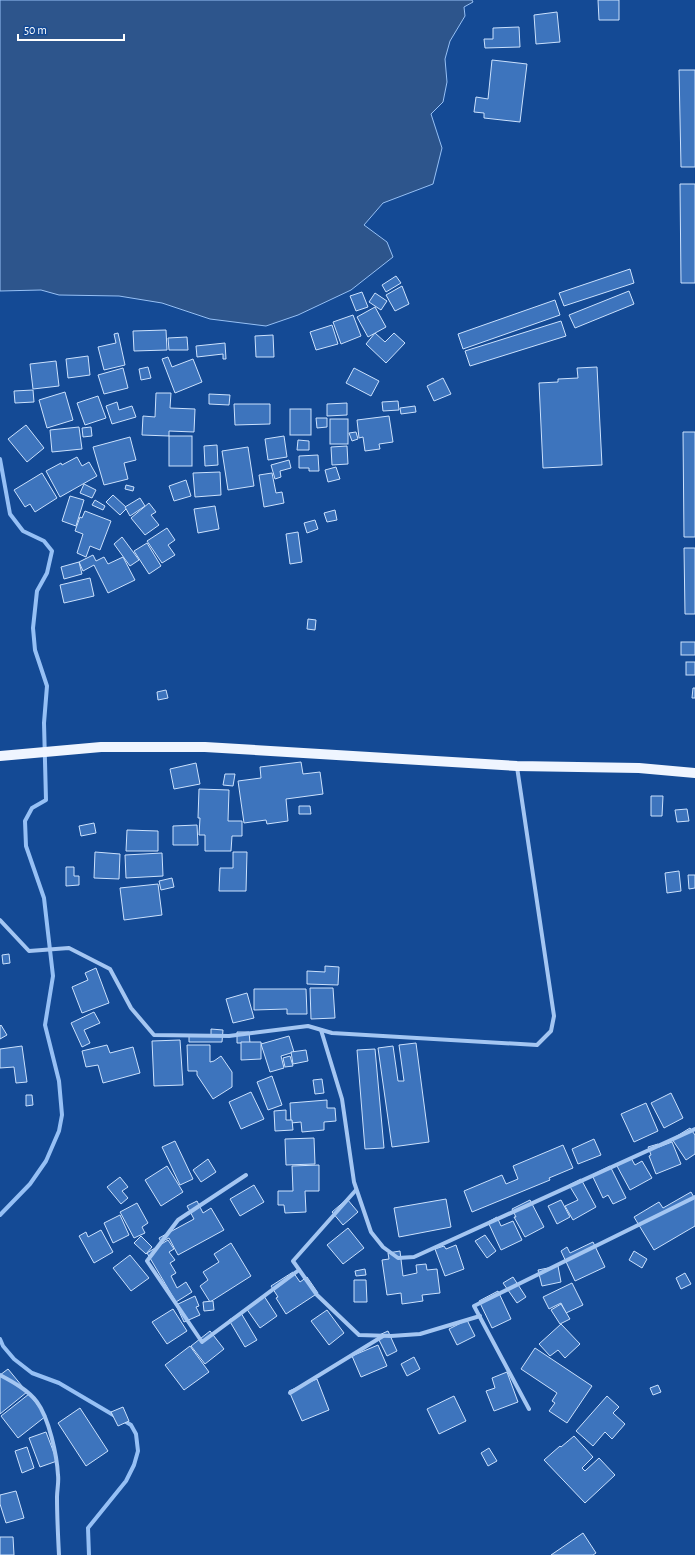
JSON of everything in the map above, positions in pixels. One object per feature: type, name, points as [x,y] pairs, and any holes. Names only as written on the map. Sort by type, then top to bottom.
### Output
[{"type":"main road","points":[[0,756],[101,746],[205,747],[517,766],[639,768],[695,773]]},
{"type":"street","points":[[0,920],[29,951],[69,948],[110,969],[131,1008],[154,1035],[229,1036],[308,1026],[332,1033],[537,1045],[551,1030],[554,1016],[517,766]]},
{"type":"street","points":[[321,1030],[342,1099],[356,1190],[371,1232],[383,1247],[398,1258],[414,1257],[695,1129]]},
{"type":"street","points":[[246,1176],[178,1220],[146,1261],[202,1342],[299,1270]]},
{"type":"street","points":[[356,1190],[293,1261],[317,1296],[359,1335],[384,1336],[420,1334],[480,1316]]},
{"type":"street","points":[[529,1409],[474,1306],[695,1197]]},
{"type":"street","points":[[290,1393],[384,1336]]},
{"type":"street","points":[[0,1375],[29,1393],[37,1402],[42,1410],[49,1431],[57,1460],[59,1477],[57,1496],[59,1555]]},
{"type":"water","points":[[0,0],[472,0],[473,2],[464,7],[465,16],[450,41],[445,59],[447,82],[443,102],[431,114],[442,148],[433,184],[383,203],[364,225],[387,242],[393,257],[351,290],[298,315],[266,326],[210,319],[162,303],[119,296],[59,295],[41,290],[0,291]]},
{"type":"building","points":[[598,0],[619,0],[619,20],[599,20]]},
{"type":"building","points":[[557,12],[560,42],[536,44],[534,15]]},
{"type":"building","points":[[519,27],[520,47],[485,48],[484,39],[493,39],[493,28]]},
{"type":"building","points":[[492,60],[527,64],[520,122],[484,118],[484,113],[474,112],[476,97],[488,99]]},
{"type":"building","points":[[679,70],[695,70],[695,167],[681,167]]},
{"type":"building","points":[[680,184],[695,184],[695,283],[681,283]]},
{"type":"building","points":[[630,269],[634,283],[564,306],[559,293]]},
{"type":"building","points":[[396,276],[401,283],[386,292],[382,285]]},
{"type":"building","points":[[402,286],[409,304],[395,311],[386,295]]},
{"type":"building","points":[[629,291],[634,304],[575,328],[569,315]]},
{"type":"building","points":[[362,292],[368,307],[356,311],[350,296]]},
{"type":"building","points":[[375,293],[387,301],[381,310],[369,302]]},
{"type":"building","points":[[555,300],[560,315],[463,349],[458,334]]},
{"type":"building","points":[[375,307],[386,327],[368,337],[357,317]]},
{"type":"building","points":[[353,315],[361,336],[341,344],[333,322]]},
{"type":"building","points":[[561,321],[566,336],[470,366],[465,351]]},
{"type":"building","points":[[332,325],[338,344],[316,350],[310,332]]},
{"type":"building","points":[[166,330],[167,350],[134,351],[133,331]]},
{"type":"building","points":[[118,333],[125,365],[104,370],[98,347],[116,343],[114,334]]},
{"type":"building","points":[[375,333],[385,342],[394,333],[405,343],[386,363],[366,344]]},
{"type":"building","points":[[273,335],[274,357],[256,357],[255,336]]},
{"type":"building","points":[[187,337],[188,350],[169,350],[168,338]]},
{"type":"building","points":[[225,343],[226,359],[223,359],[223,354],[197,357],[196,346]]},
{"type":"building","points":[[88,356],[90,375],[68,378],[66,359]]},
{"type":"building","points":[[168,357],[172,367],[193,359],[202,382],[175,393],[162,359]]},
{"type":"building","points":[[56,361],[59,386],[33,389],[30,364]]},
{"type":"building","points":[[148,367],[151,378],[141,380],[139,369]]},
{"type":"building","points":[[597,367],[602,465],[543,468],[539,383],[558,382],[558,379],[578,378],[577,368]]},
{"type":"building","points":[[123,368],[128,388],[104,394],[98,375]]},
{"type":"building","points":[[354,368],[379,381],[371,396],[346,383]]},
{"type":"building","points":[[443,378],[451,394],[434,401],[427,386]]},
{"type":"building","points":[[33,390],[34,402],[15,403],[14,391]]},
{"type":"building","points":[[65,392],[73,420],[47,428],[39,400]]},
{"type":"building","points":[[156,393],[171,393],[170,408],[195,409],[194,432],[169,431],[169,436],[142,435],[143,416],[155,417]]},
{"type":"building","points":[[209,394],[230,395],[229,405],[209,404]]},
{"type":"building","points":[[98,396],[106,418],[85,425],[77,403]]},
{"type":"building","points":[[398,401],[399,410],[383,411],[382,402]]},
{"type":"building","points":[[117,402],[119,410],[132,406],[136,417],[112,424],[106,406]]},
{"type":"building","points":[[347,403],[347,415],[327,416],[327,404]]},
{"type":"building","points":[[234,404],[270,404],[270,424],[235,425]]},
{"type":"building","points":[[415,406],[416,412],[401,414],[400,408]]},
{"type":"building","points":[[290,409],[311,409],[311,435],[290,435]]},
{"type":"building","points":[[389,416],[393,442],[379,444],[380,449],[365,451],[363,437],[359,438],[357,420]]},
{"type":"building","points":[[316,418],[327,418],[327,427],[317,428]]},
{"type":"building","points":[[330,419],[348,419],[348,444],[330,444]]},
{"type":"building","points":[[26,425],[44,448],[27,462],[8,439]]},
{"type":"building","points":[[79,427],[82,449],[52,452],[50,430]]},
{"type":"building","points":[[91,427],[92,436],[83,437],[82,428]]},
{"type":"building","points":[[356,432],[358,439],[352,441],[349,433]]},
{"type":"building","points":[[683,432],[695,432],[695,537],[684,537]]},
{"type":"building","points":[[169,436],[192,436],[192,466],[169,466]]},
{"type":"building","points":[[284,436],[287,457],[268,460],[265,439]]},
{"type":"building","points":[[130,437],[136,460],[124,463],[128,479],[104,485],[93,447]]},
{"type":"building","points":[[298,440],[309,441],[309,450],[297,450]]},
{"type":"building","points":[[217,445],[218,465],[205,466],[204,446]]},
{"type":"building","points":[[347,446],[348,464],[332,465],[331,447]]},
{"type":"building","points":[[248,447],[254,486],[228,490],[222,451]]},
{"type":"building","points":[[318,455],[319,471],[309,471],[309,468],[299,468],[299,456]]},
{"type":"building","points":[[77,457],[82,466],[89,462],[97,476],[60,497],[46,471]]},
{"type":"building","points":[[289,460],[291,468],[280,471],[281,477],[275,479],[271,465]]},
{"type":"building","points":[[336,467],[340,479],[328,482],[325,470]]},
{"type":"building","points":[[220,472],[221,495],[195,497],[193,473]]},
{"type":"building","points":[[42,473],[57,498],[35,512],[30,504],[25,507],[14,490]]},
{"type":"building","points":[[272,473],[276,493],[282,492],[284,503],[264,507],[259,475]]},
{"type":"building","points":[[186,480],[191,496],[174,501],[169,486]]},
{"type":"building","points":[[84,484],[96,490],[92,498],[80,493]]},
{"type":"building","points":[[126,485],[134,487],[133,491],[125,489]]},
{"type":"building","points":[[113,495],[127,508],[120,515],[106,502]]},
{"type":"building","points":[[70,496],[84,500],[76,526],[62,521]]},
{"type":"building","points":[[140,498],[145,506],[130,516],[125,507]]},
{"type":"building","points":[[95,500],[105,506],[103,510],[92,505]]},
{"type":"building","points":[[149,503],[156,512],[151,515],[159,525],[145,535],[131,518]]},
{"type":"building","points":[[215,506],[219,529],[198,533],[194,509]]},
{"type":"building","points":[[335,510],[337,520],[327,522],[324,513]]},
{"type":"building","points":[[85,511],[111,521],[100,550],[90,546],[86,557],[77,553],[83,534],[75,531],[80,517],[82,518]]},
{"type":"building","points":[[315,520],[318,529],[307,533],[304,523]]},
{"type":"building","points":[[167,528],[175,540],[168,545],[175,555],[162,563],[147,541]]},
{"type":"building","points":[[298,532],[302,562],[290,564],[286,534]]},
{"type":"building","points":[[122,537],[139,560],[130,566],[114,544]]},
{"type":"building","points":[[147,543],[161,566],[149,574],[134,551]]},
{"type":"building","points":[[684,548],[695,548],[695,614],[685,614]]},
{"type":"building","points":[[93,555],[96,561],[104,557],[108,564],[123,557],[135,580],[108,593],[94,565],[83,571],[79,562]]},
{"type":"building","points":[[79,562],[82,574],[64,579],[61,567]]},
{"type":"building","points":[[90,578],[94,596],[64,603],[60,585]]},
{"type":"building","points":[[308,619],[316,620],[315,630],[307,629]]},
{"type":"building","points":[[681,642],[695,642],[695,655],[681,655]]},
{"type":"building","points":[[686,662],[695,662],[695,675],[686,675]]},
{"type":"building","points":[[693,688],[695,688],[695,698],[692,698]]},
{"type":"building","points":[[166,690],[168,698],[158,700],[157,692]]},
{"type":"building","points":[[301,762],[303,774],[320,772],[323,794],[286,799],[288,821],[267,824],[266,820],[244,823],[238,781],[261,778],[260,767]]},
{"type":"building","points":[[196,763],[200,784],[174,789],[170,769]]},
{"type":"building","points":[[225,774],[235,774],[233,786],[223,785]]},
{"type":"building","points":[[199,789],[229,790],[228,821],[242,821],[242,836],[232,836],[231,851],[205,851],[205,835],[199,835]]},
{"type":"building","points":[[651,796],[663,796],[662,816],[651,816]]},
{"type":"building","points":[[299,806],[310,806],[311,814],[299,814]]},
{"type":"building","points":[[687,809],[689,821],[677,822],[675,810]]},
{"type":"building","points":[[94,823],[96,833],[81,836],[79,826]]},
{"type":"building","points":[[197,825],[198,845],[173,845],[173,826]]},
{"type":"building","points":[[127,830],[158,831],[158,851],[126,851]]},
{"type":"building","points":[[95,852],[120,854],[119,879],[94,878]]},
{"type":"building","points":[[233,852],[247,852],[246,891],[219,891],[220,868],[233,868]]},
{"type":"building","points":[[162,853],[163,876],[126,878],[125,855]]},
{"type":"building","points":[[66,867],[74,867],[74,876],[79,876],[79,885],[66,886]]},
{"type":"building","points":[[679,871],[681,891],[667,893],[665,873]]},
{"type":"building","points":[[688,875],[695,875],[695,888],[689,889]]},
{"type":"building","points":[[172,878],[174,887],[161,890],[159,881]]},
{"type":"building","points":[[158,884],[162,915],[124,920],[120,888]]},
{"type":"building","points":[[9,954],[10,963],[3,964],[2,955]]},
{"type":"building","points":[[325,966],[339,967],[338,985],[307,984],[307,971],[325,972]]},
{"type":"building","points":[[96,968],[109,1003],[82,1013],[72,987],[88,980],[85,973]]},
{"type":"building","points":[[310,988],[333,988],[335,1018],[311,1019]]},
{"type":"building","points":[[254,989],[306,989],[307,1014],[287,1014],[287,1009],[254,1010]]},
{"type":"building","points":[[247,993],[254,1018],[233,1023],[226,999]]},
{"type":"building","points":[[94,1012],[100,1023],[84,1030],[90,1043],[82,1047],[71,1023]]},
{"type":"building","points":[[1,1025],[7,1035],[0,1039],[0,1026]]},
{"type":"building","points":[[211,1029],[223,1030],[222,1042],[189,1042],[189,1035],[211,1035]]},
{"type":"building","points":[[237,1032],[249,1032],[250,1043],[237,1043]]},
{"type":"building","points":[[289,1036],[294,1052],[281,1056],[284,1068],[270,1072],[261,1044]]},
{"type":"building","points":[[180,1040],[183,1085],[154,1086],[152,1041]]},
{"type":"building","points":[[241,1042],[261,1042],[261,1059],[241,1060]]},
{"type":"building","points":[[416,1043],[429,1142],[392,1147],[378,1048],[393,1046],[398,1081],[404,1081],[399,1045]]},
{"type":"building","points":[[107,1045],[110,1053],[133,1047],[140,1073],[103,1083],[98,1065],[86,1067],[82,1051]]},
{"type":"building","points":[[187,1045],[210,1045],[210,1062],[221,1056],[232,1072],[232,1087],[213,1099],[197,1075],[197,1071],[188,1071]]},
{"type":"building","points":[[22,1046],[27,1082],[16,1083],[14,1067],[0,1068],[0,1049]]},
{"type":"building","points":[[375,1049],[384,1148],[365,1149],[357,1050]]},
{"type":"building","points":[[306,1050],[308,1061],[293,1064],[291,1052]]},
{"type":"building","points":[[290,1056],[293,1066],[285,1067],[283,1058]]},
{"type":"building","points":[[272,1076],[282,1105],[268,1110],[257,1082]]},
{"type":"building","points":[[322,1079],[324,1093],[315,1094],[313,1080]]},
{"type":"building","points":[[251,1092],[264,1119],[241,1129],[229,1102]]},
{"type":"building","points":[[671,1093],[683,1118],[664,1128],[651,1103]]},
{"type":"building","points":[[26,1095],[32,1095],[33,1105],[26,1106]]},
{"type":"building","points":[[327,1100],[327,1108],[335,1108],[336,1121],[324,1122],[324,1130],[302,1132],[301,1122],[291,1123],[290,1103]]},
{"type":"building","points":[[646,1103],[658,1131],[634,1142],[621,1114]]},
{"type":"building","points":[[286,1110],[286,1120],[292,1120],[293,1130],[275,1131],[274,1111]]},
{"type":"building","points":[[690,1128],[695,1135],[695,1154],[686,1160],[672,1139]]},
{"type":"building","points":[[314,1138],[315,1164],[286,1165],[285,1139]]},
{"type":"building","points":[[594,1139],[601,1155],[578,1164],[572,1149]]},
{"type":"building","points":[[175,1141],[193,1179],[180,1185],[162,1147]]},
{"type":"building","points":[[672,1142],[681,1164],[656,1174],[649,1156],[651,1155],[648,1147],[658,1144],[659,1147]]},
{"type":"building","points":[[563,1145],[573,1168],[549,1178],[550,1180],[472,1212],[464,1191],[502,1175],[506,1184],[518,1179],[513,1166]]},
{"type":"building","points":[[631,1158],[635,1165],[642,1161],[652,1178],[630,1190],[617,1166]]},
{"type":"building","points":[[208,1159],[216,1172],[201,1182],[193,1170]]},
{"type":"building","points":[[319,1165],[319,1191],[305,1191],[306,1212],[285,1213],[284,1205],[278,1205],[278,1191],[293,1191],[292,1166]]},
{"type":"building","points":[[167,1166],[183,1192],[161,1206],[145,1180]]},
{"type":"building","points":[[610,1166],[626,1198],[613,1204],[608,1195],[603,1198],[592,1175]]},
{"type":"building","points":[[120,1177],[128,1187],[122,1191],[128,1198],[121,1204],[107,1187]]},
{"type":"building","points":[[581,1179],[596,1207],[573,1220],[565,1206],[578,1200],[569,1185]]},
{"type":"building","points":[[254,1185],[264,1202],[240,1216],[230,1199]]},
{"type":"building","points":[[691,1192],[695,1199],[695,1226],[654,1250],[634,1217],[659,1202],[663,1208]]},
{"type":"building","points":[[347,1199],[358,1212],[343,1225],[332,1212]]},
{"type":"building","points":[[446,1199],[451,1227],[399,1237],[394,1208]]},
{"type":"building","points":[[530,1200],[544,1227],[525,1237],[514,1217],[516,1217],[512,1209]]},
{"type":"building","points":[[561,1200],[570,1217],[557,1224],[548,1206]]},
{"type":"building","points":[[197,1201],[203,1213],[211,1208],[224,1230],[178,1255],[169,1238],[161,1242],[159,1238],[194,1219],[187,1206]]},
{"type":"building","points":[[137,1203],[148,1223],[142,1227],[145,1233],[134,1238],[120,1212]]},
{"type":"building","points":[[120,1215],[129,1235],[113,1243],[104,1223]]},
{"type":"building","points":[[497,1217],[501,1226],[513,1221],[522,1240],[501,1250],[488,1222]]},
{"type":"building","points":[[348,1228],[364,1248],[343,1264],[327,1245]]},
{"type":"building","points":[[101,1230],[113,1252],[94,1263],[79,1236],[86,1232],[88,1237]]},
{"type":"building","points":[[485,1235],[496,1251],[487,1258],[475,1241]]},
{"type":"building","points":[[141,1236],[152,1247],[146,1254],[134,1243]]},
{"type":"building","points":[[168,1240],[174,1249],[169,1252],[175,1260],[170,1263],[176,1273],[171,1276],[177,1288],[186,1282],[192,1292],[176,1302],[147,1253]]},
{"type":"building","points":[[593,1242],[605,1267],[575,1281],[561,1251],[567,1247],[570,1253]]},
{"type":"building","points":[[231,1243],[251,1276],[210,1302],[200,1286],[208,1280],[203,1272],[219,1262],[214,1254]]},
{"type":"building","points":[[456,1245],[464,1269],[445,1276],[435,1249],[444,1246],[446,1249]]},
{"type":"building","points":[[400,1251],[403,1276],[417,1273],[416,1265],[426,1264],[427,1270],[437,1269],[440,1293],[422,1295],[423,1301],[402,1304],[401,1293],[387,1295],[382,1260],[389,1259],[388,1253]]},
{"type":"building","points":[[634,1251],[647,1259],[642,1268],[629,1260]]},
{"type":"building","points":[[130,1255],[149,1278],[131,1291],[113,1268]]},
{"type":"building","points":[[558,1266],[561,1282],[542,1286],[538,1270]]},
{"type":"building","points":[[365,1269],[366,1275],[356,1276],[355,1271]]},
{"type":"building","points":[[293,1272],[300,1282],[307,1277],[318,1293],[286,1314],[276,1298],[278,1297],[271,1286]]},
{"type":"building","points":[[685,1273],[691,1284],[681,1289],[676,1278]]},
{"type":"building","points":[[513,1277],[526,1297],[517,1303],[503,1283]]},
{"type":"building","points":[[354,1280],[366,1280],[367,1302],[354,1302]]},
{"type":"building","points":[[572,1283],[583,1305],[566,1313],[561,1303],[549,1309],[543,1297]]},
{"type":"building","points":[[498,1291],[511,1319],[492,1328],[479,1301]]},
{"type":"building","points":[[195,1296],[199,1306],[196,1307],[200,1315],[184,1322],[176,1305]]},
{"type":"building","points":[[264,1296],[277,1316],[260,1328],[246,1308]]},
{"type":"building","points":[[213,1301],[214,1310],[204,1311],[203,1302]]},
{"type":"building","points":[[561,1304],[570,1319],[560,1324],[551,1310]]},
{"type":"building","points":[[173,1309],[187,1331],[167,1344],[152,1322]]},
{"type":"building","points":[[327,1310],[344,1333],[329,1345],[311,1321]]},
{"type":"building","points":[[241,1313],[257,1340],[245,1347],[229,1320]]},
{"type":"building","points":[[467,1320],[475,1336],[457,1345],[449,1329]]},
{"type":"building","points":[[561,1324],[580,1344],[565,1358],[558,1350],[550,1356],[539,1344]]},
{"type":"building","points":[[210,1331],[224,1349],[205,1364],[191,1346]]},
{"type":"building","points":[[388,1331],[397,1351],[387,1356],[377,1336]]},
{"type":"building","points":[[378,1345],[387,1366],[361,1377],[352,1356]]},
{"type":"building","points":[[190,1346],[209,1372],[184,1390],[165,1365]]},
{"type":"building","points":[[535,1348],[592,1386],[567,1423],[549,1411],[555,1403],[552,1401],[557,1393],[521,1369]]},
{"type":"building","points":[[414,1357],[420,1369],[407,1376],[401,1364]]},
{"type":"building","points":[[8,1369],[27,1392],[0,1414],[0,1375]]},
{"type":"building","points":[[507,1372],[518,1402],[494,1411],[486,1391],[495,1388],[492,1378]]},
{"type":"building","points":[[317,1379],[329,1410],[302,1421],[289,1391]]},
{"type":"building","points":[[658,1385],[661,1392],[653,1395],[650,1388]]},
{"type":"building","points":[[29,1394],[46,1416],[18,1438],[1,1416]]},
{"type":"building","points":[[454,1396],[466,1421],[439,1434],[427,1409]]},
{"type":"building","points":[[607,1396],[619,1407],[613,1413],[625,1424],[612,1439],[605,1432],[593,1446],[576,1431]]},
{"type":"building","points":[[123,1407],[129,1421],[118,1426],[111,1412]]},
{"type":"building","points":[[80,1408],[108,1451],[86,1466],[58,1423]]},
{"type":"building","points":[[46,1432],[57,1461],[40,1467],[29,1438]]},
{"type":"building","points":[[574,1436],[593,1457],[582,1468],[585,1471],[599,1458],[615,1475],[585,1503],[544,1460]]},
{"type":"building","points":[[27,1447],[34,1468],[22,1473],[15,1451]]},
{"type":"building","points":[[489,1448],[497,1461],[488,1466],[481,1453]]},
{"type":"building","points":[[16,1491],[24,1518],[6,1523],[0,1504],[0,1495]]},
{"type":"building","points":[[583,1533],[596,1553],[593,1555],[551,1555]]},
{"type":"building","points":[[0,1537],[13,1537],[14,1555],[0,1555]]},
{"type":"waterway","points":[[0,459],[10,514],[23,531],[44,541],[52,551],[47,573],[37,591],[33,628],[35,650],[47,686],[44,723],[46,800],[32,808],[25,821],[26,846],[44,898],[53,976],[45,1025],[59,1081],[62,1115],[59,1131],[46,1161],[30,1184],[0,1215]]},
{"type":"waterway","points":[[0,1339],[3,1346],[14,1359],[32,1373],[59,1383],[115,1416]]},
{"type":"waterway","points":[[89,1555],[88,1528],[126,1481],[134,1465],[138,1451],[136,1434],[131,1425],[123,1420]]}]
